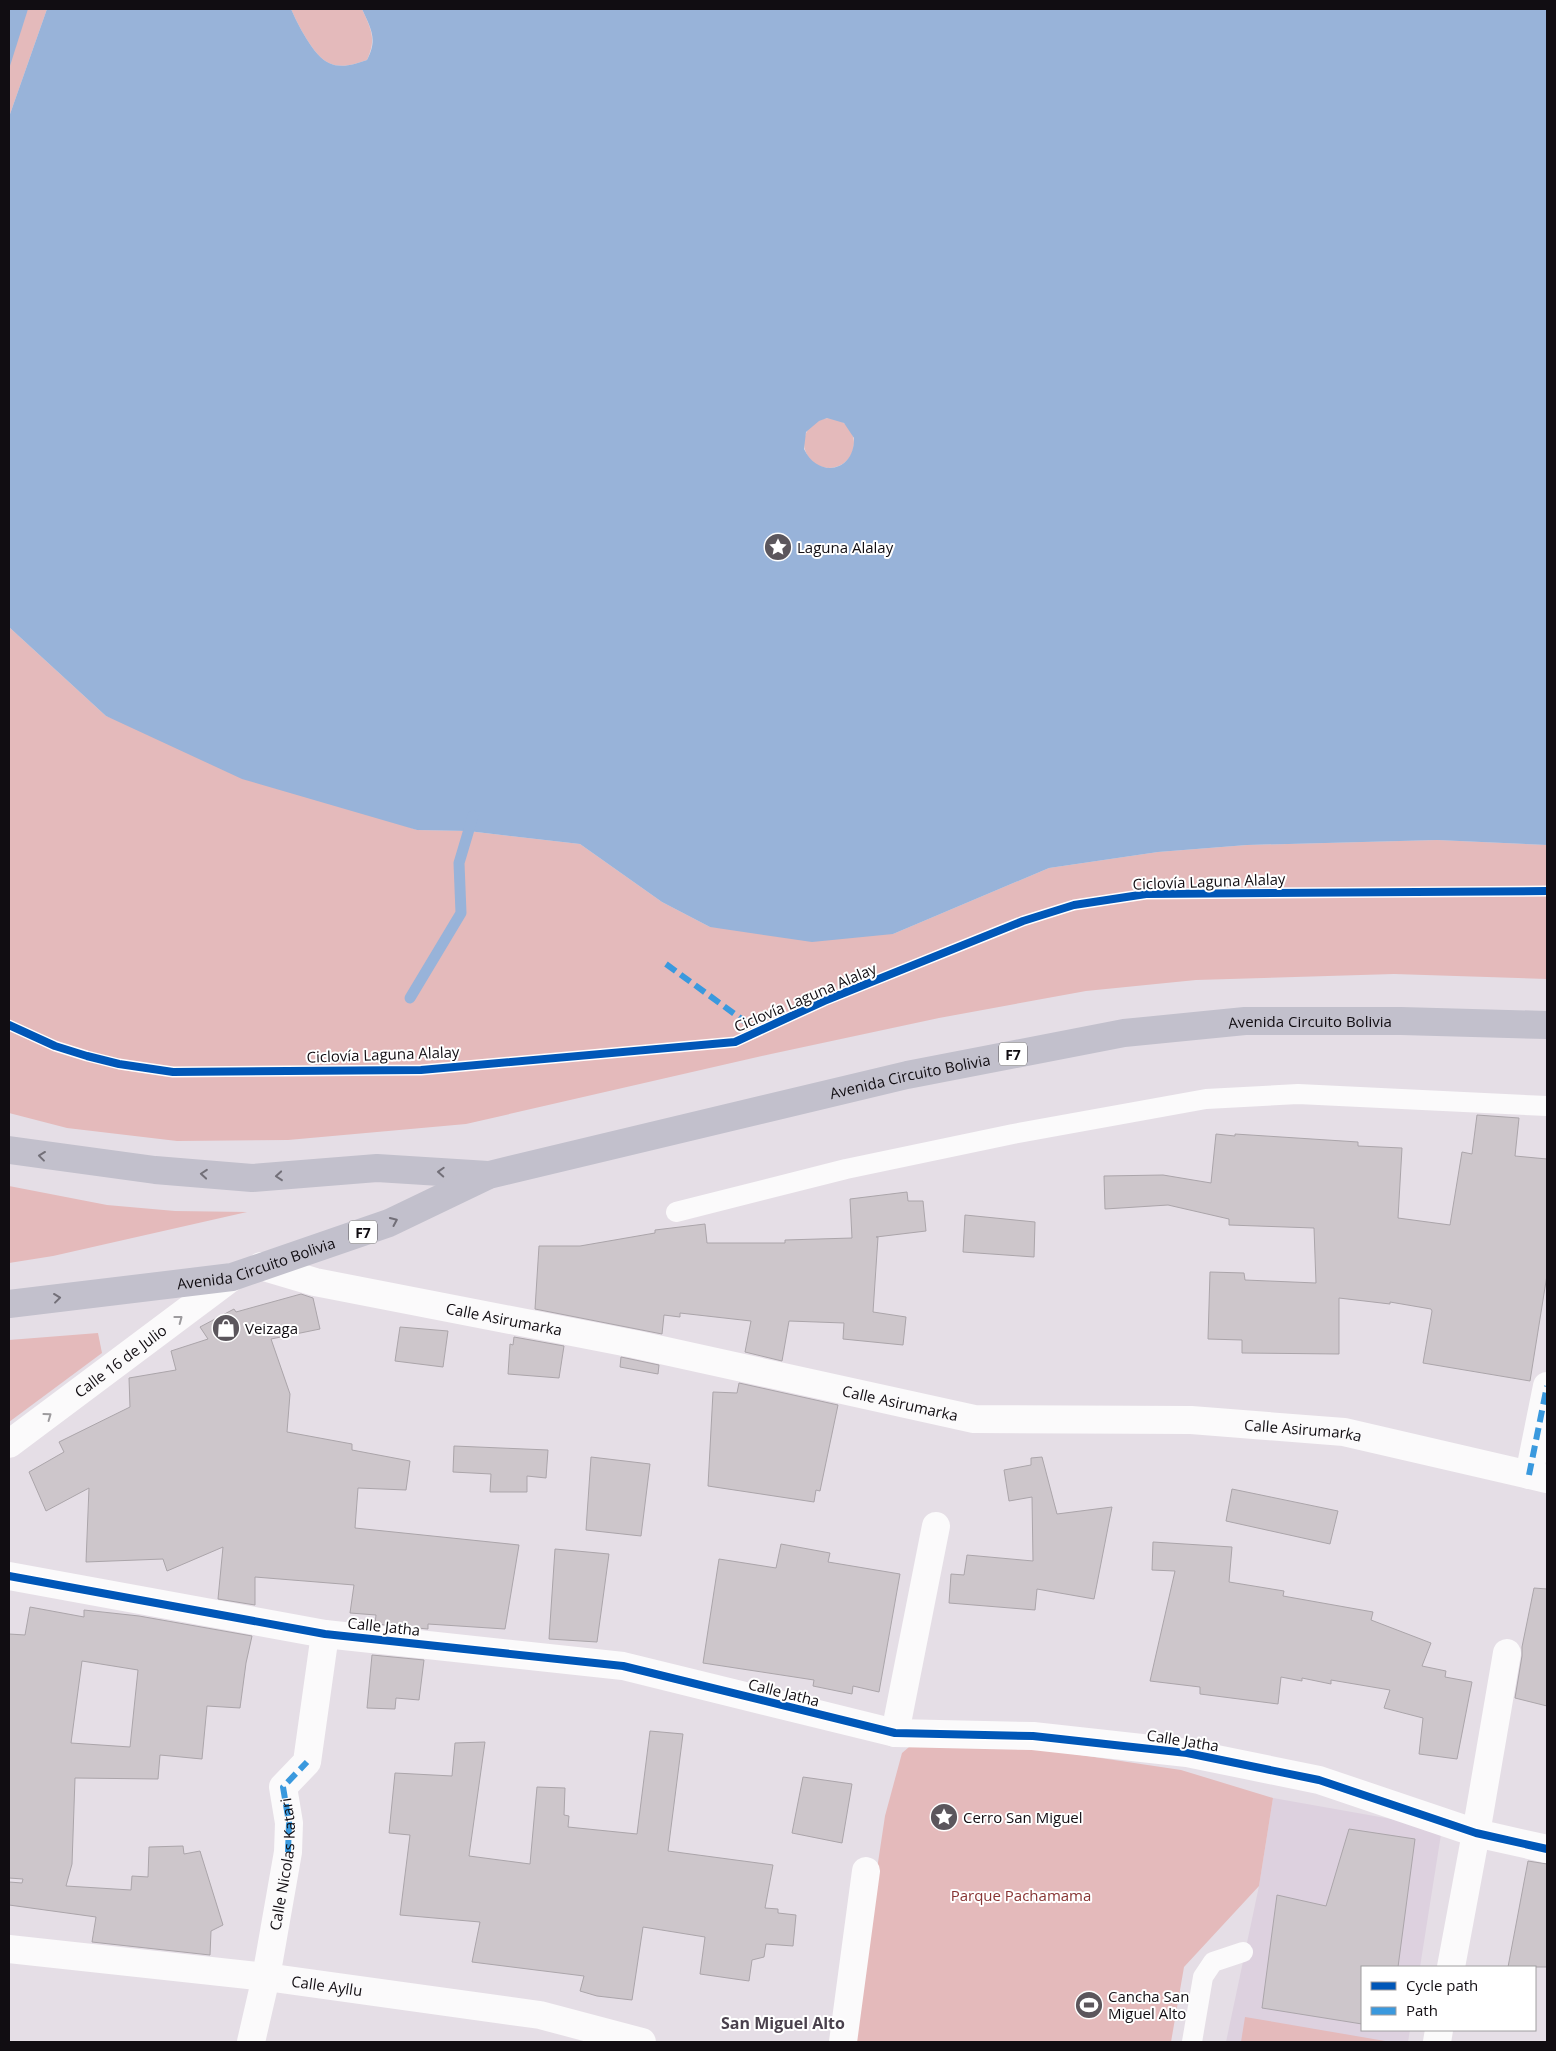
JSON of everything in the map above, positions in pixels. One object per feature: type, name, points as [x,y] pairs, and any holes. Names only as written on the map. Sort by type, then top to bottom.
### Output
[{"type":"highway","name":"Avenida Circuito Bolivia","points":[[9,1304],[232,1278],[261,1266],[389,1223],[490,1175],[645,1140],[907,1075],[1124,1033],[1245,1021],[1401,1021],[1547,1025]]},
{"type":"highway","name":"Avenida Circuito Bolivia","points":[[9,1150],[155,1170],[252,1178],[378,1168],[490,1175]]},
{"type":"street","name":"Calle Asirumarka","points":[[261,1266],[315,1282],[634,1344],[974,1418],[1191,1420],[1344,1432],[1538,1477]]},
{"type":"street","name":"Calle 16 de Julio","points":[[9,1444],[232,1278]]},
{"type":"street","points":[[1538,1477],[1547,1386]]},
{"type":"street","points":[[894,1733],[936,1526]]},
{"type":"street","name":"Calle Jatha","points":[[9,1576],[326,1634],[623,1666],[894,1733],[1033,1736],[1187,1753],[1318,1780],[1476,1832],[1547,1849]]},
{"type":"street","name":"Calle Nicolas Katari","points":[[251,2042],[266,1977],[288,1852],[289,1823],[283,1787],[307,1762],[326,1634]]},
{"type":"street","points":[[1451,1966],[1507,1653]]},
{"type":"street","points":[[843,2042],[866,1871]]},
{"type":"street","name":"Calle Ayllu","points":[[9,1949],[266,1977],[540,2015],[642,2042]]},
{"type":"lane","points":[[676,1212],[846,1169],[1013,1134],[1206,1098],[1298,1094],[1547,1106]]},
{"type":"lane","points":[[1192,2042],[1203,1977],[1213,1962],[1243,1952]]},
{"type":"shaded area","points":[[1273,1798],[1442,1828],[1420,1966],[1361,1966],[1361,2031],[1410,2031],[1408,2042],[1226,2042],[1259,1886]]},
{"type":"green space","points":[[9,9],[47,9],[9,117]]},
{"type":"green space","points":[[291,9],[362,9],[372,34],[372,46],[367,60],[338,66],[323,60],[312,47]]},
{"type":"green space","points":[[829,418],[847,425],[854,443],[847,461],[829,468],[811,461],[804,443],[811,425]]},
{"type":"green space","points":[[9,627],[106,716],[417,830],[468,831],[580,844],[662,902],[710,927],[893,934],[1049,868],[1158,852],[1247,845],[1437,840],[1547,845],[1547,979],[1394,974],[1196,980],[1086,991],[939,1018],[771,1054],[466,1124],[288,1140],[177,1141],[67,1128],[9,1113]]},
{"type":"green space","points":[[9,1186],[107,1205],[175,1211],[247,1212],[53,1256],[9,1263]]},
{"type":"green space","points":[[98,1333],[102,1353],[9,1422],[9,1340]]},
{"type":"green space","name":"Parque Pachamama","points":[[919,1745],[1047,1750],[1181,1770],[1273,1798],[1259,1886],[1184,1967],[1171,2042],[851,2042],[885,1816],[902,1753],[909,1747]]},
{"type":"green space","points":[[1245,2017],[1391,2042],[1241,2042]]},
{"type":"water","points":[[9,9],[28,9],[9,69]]},
{"type":"water","name":"Laguna Alalay","points":[[47,9],[291,9],[312,47],[323,60],[334,65],[343,66],[367,60],[370,53],[373,40],[372,34],[362,9],[1547,9],[1547,845],[1437,840],[1247,845],[1158,852],[1049,868],[893,934],[812,942],[710,927],[662,902],[580,844],[468,831],[417,830],[242,779],[106,716],[9,627],[9,117]],"holes":[[[827,418],[844,423],[854,438],[853,449],[849,458],[835,468],[826,468],[810,459],[804,449],[806,432],[819,421]]]},
{"type":"building","points":[[1477,1115],[1519,1118],[1515,1156],[1547,1159],[1547,1275],[1530,1381],[1423,1363],[1431,1309],[1390,1302],[1390,1304],[1339,1298],[1339,1354],[1242,1353],[1242,1340],[1208,1339],[1210,1272],[1244,1273],[1245,1280],[1316,1283],[1314,1228],[1229,1225],[1229,1219],[1168,1205],[1105,1209],[1104,1176],[1163,1175],[1211,1183],[1216,1134],[1235,1136],[1235,1134],[1358,1142],[1358,1146],[1402,1148],[1398,1218],[1450,1225],[1462,1152],[1472,1154]]},
{"type":"building","points":[[907,1192],[908,1201],[923,1201],[926,1231],[876,1237],[878,1237],[873,1312],[906,1317],[903,1345],[843,1339],[844,1323],[789,1321],[782,1361],[745,1352],[751,1321],[680,1313],[680,1317],[664,1315],[662,1334],[535,1309],[539,1246],[580,1246],[655,1233],[655,1230],[705,1224],[707,1243],[785,1243],[785,1240],[852,1238],[850,1199]]},
{"type":"building","points":[[965,1215],[1035,1222],[1034,1257],[963,1252]]},
{"type":"building","points":[[301,1294],[313,1298],[320,1329],[271,1339],[290,1394],[287,1432],[352,1444],[352,1450],[410,1461],[406,1490],[358,1488],[355,1528],[519,1545],[505,1629],[428,1624],[428,1629],[375,1624],[376,1615],[350,1613],[354,1585],[255,1577],[255,1605],[218,1599],[223,1547],[167,1571],[163,1559],[86,1562],[89,1488],[46,1511],[29,1472],[64,1452],[59,1442],[130,1407],[129,1378],[176,1370],[171,1351],[208,1339],[200,1327],[234,1309],[236,1312]]},
{"type":"building","points":[[400,1327],[448,1331],[443,1367],[395,1361]]},
{"type":"building","points":[[514,1337],[564,1346],[559,1378],[508,1374],[510,1344],[513,1345]]},
{"type":"building","points":[[621,1357],[659,1365],[658,1374],[620,1367]]},
{"type":"building","points":[[739,1383],[838,1405],[820,1491],[816,1490],[814,1502],[708,1486],[713,1392],[737,1393]]},
{"type":"building","points":[[454,1446],[548,1450],[546,1478],[527,1476],[527,1492],[490,1492],[491,1474],[453,1472]]},
{"type":"building","points":[[591,1457],[650,1464],[641,1536],[586,1530]]},
{"type":"building","points":[[1042,1457],[1057,1514],[1112,1507],[1094,1599],[1037,1589],[1035,1610],[949,1603],[951,1574],[964,1575],[967,1555],[1033,1561],[1032,1497],[1009,1501],[1004,1470],[1031,1465],[1031,1458]]},
{"type":"building","points":[[1232,1489],[1338,1511],[1330,1544],[1226,1521]]},
{"type":"building","points":[[1153,1542],[1232,1547],[1229,1582],[1284,1591],[1283,1596],[1373,1612],[1371,1620],[1431,1643],[1422,1666],[1446,1671],[1445,1677],[1472,1682],[1457,1759],[1419,1754],[1423,1718],[1384,1708],[1390,1690],[1331,1680],[1331,1684],[1302,1678],[1302,1681],[1281,1677],[1278,1704],[1200,1694],[1200,1687],[1150,1681],[1175,1571],[1152,1570]]},
{"type":"building","points":[[781,1544],[830,1553],[828,1562],[900,1574],[879,1692],[853,1686],[852,1694],[813,1686],[814,1680],[703,1663],[719,1559],[776,1568]]},
{"type":"building","points":[[555,1549],[609,1554],[597,1642],[549,1639]]},
{"type":"building","points":[[1534,1588],[1547,1589],[1547,1706],[1515,1698],[1522,1647]]},
{"type":"building","points":[[30,1607],[84,1617],[84,1610],[139,1616],[252,1636],[240,1708],[207,1706],[202,1759],[160,1755],[158,1779],[75,1778],[72,1864],[66,1886],[131,1890],[132,1876],[148,1877],[149,1847],[183,1846],[184,1854],[200,1851],[223,1925],[211,1931],[210,1955],[92,1942],[96,1917],[9,1905],[9,1882],[22,1883],[23,1879],[9,1878],[9,1634],[25,1635]],"holes":[[[82,1661],[138,1670],[130,1747],[71,1743]]]},
{"type":"building","points":[[372,1655],[424,1660],[419,1700],[396,1698],[395,1709],[367,1708]]},
{"type":"building","points":[[650,1731],[683,1734],[668,1851],[773,1865],[765,1908],[778,1909],[778,1913],[796,1915],[793,1946],[766,1944],[764,1957],[752,1960],[749,1981],[700,1974],[705,1937],[643,1927],[632,2000],[597,1996],[580,1991],[584,1976],[472,1962],[480,1922],[400,1915],[410,1835],[389,1833],[395,1773],[452,1776],[455,1743],[485,1742],[469,1856],[530,1864],[537,1787],[565,1788],[564,1815],[569,1816],[568,1827],[637,1834]]},
{"type":"building","points":[[803,1777],[852,1784],[842,1843],[792,1833]]},
{"type":"building","points":[[1349,1829],[1415,1839],[1398,1966],[1361,1966],[1361,2024],[1262,2008],[1277,1895],[1326,1906]]},
{"type":"building","points":[[1528,1861],[1547,1864],[1547,1967],[1508,1966]]},
{"type":"waterway","points":[[410,998],[461,913],[459,863],[473,816]]},
{"type":"marked path","points":[[666,964],[747,1023]]},
{"type":"marked path","points":[[1529,1475],[1547,1386]]},
{"type":"marked path","points":[[288,1852],[289,1823],[283,1787],[307,1762]]},
{"type":"cycle path","name":"Ciclovía Laguna Alalay","points":[[9,1025],[55,1046],[87,1056],[119,1064],[173,1072],[421,1070],[735,1042],[824,1001],[1023,921],[1074,905],[1146,894],[1547,891]]},
{"type":"cycle path","points":[[9,1576],[325,1634],[623,1666],[895,1733],[1033,1736],[1187,1753],[1319,1780],[1476,1833],[1547,1849]]},
{"type":"place","name":"Laguna Alalay","points":[[778,547]]},
{"type":"place","name":"Veizaga","points":[[226,1328]]},
{"type":"place","name":"Cerro San Miguel","points":[[944,1817]]},
{"type":"place","name":"Cancha San Miguel Alto","points":[[1089,2005]]},
{"type":"district","name":"San Miguel Alto","points":[[783,2023]]}]
